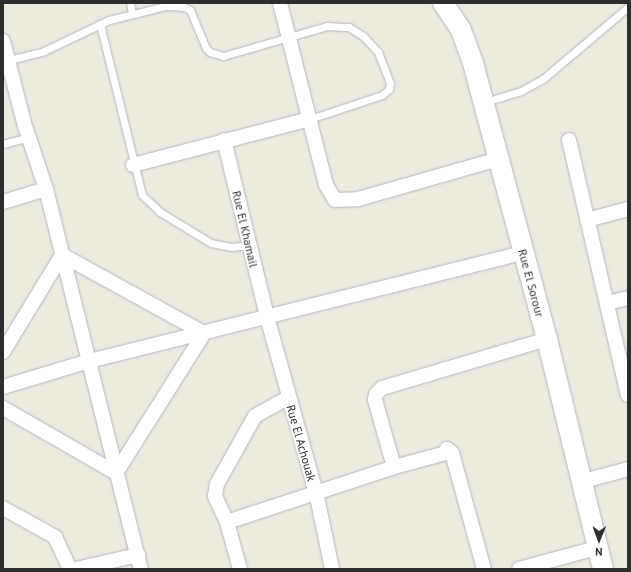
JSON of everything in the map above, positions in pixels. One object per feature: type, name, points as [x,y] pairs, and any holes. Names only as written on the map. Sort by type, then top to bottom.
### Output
[{"type":"street","points":[[280,3],[330,194],[334,200],[358,199],[498,159]]},
{"type":"street","name":"Rue El Sorour","points":[[443,3],[452,14],[468,45],[547,339],[580,482],[603,569]]},
{"type":"street","points":[[3,41],[29,137],[46,189],[141,569]]},
{"type":"street","points":[[133,165],[224,140],[310,119]]},
{"type":"street","name":"Rue El Khamail","points":[[224,140],[267,317]]},
{"type":"street","points":[[569,140],[627,386]]},
{"type":"street","points":[[3,202],[46,189]]},
{"type":"street","points":[[587,220],[628,209]]},
{"type":"street","points":[[3,387],[89,361],[523,253]]},
{"type":"street","points":[[62,255],[204,333]]},
{"type":"street","points":[[3,352],[62,255]]},
{"type":"street","points":[[607,304],[628,298]]},
{"type":"street","name":"Rue El Achouak","points":[[267,317],[288,398],[316,492],[332,569]]},
{"type":"street","points":[[116,472],[204,333]]},
{"type":"street","points":[[394,467],[375,400],[376,394],[382,388],[547,339]]},
{"type":"street","points":[[240,569],[227,522],[215,496],[217,484],[255,416],[288,398]]},
{"type":"street","points":[[3,408],[116,472]]},
{"type":"street","points":[[227,522],[394,467],[446,453],[447,449],[452,453],[484,569]]},
{"type":"street","points":[[580,482],[628,469]]},
{"type":"street","points":[[3,508],[55,537],[70,569]]},
{"type":"street","points":[[519,569],[597,548]]},
{"type":"street","points":[[76,569],[138,555]]},
{"type":"lane","points":[[130,3],[132,14]]},
{"type":"lane","points":[[484,102],[521,91],[544,78],[628,6],[624,3]]},
{"type":"lane","points":[[9,60],[44,51],[100,24],[132,14],[166,6],[184,6],[194,14],[206,48],[216,55],[223,56],[288,36],[327,26],[349,27],[363,36],[378,52],[390,82],[389,89],[382,95],[310,119]]},
{"type":"lane","points":[[100,24],[133,165],[142,195],[160,212],[211,243],[231,247],[249,246]]},
{"type":"lane","points":[[3,144],[29,137]]}]
